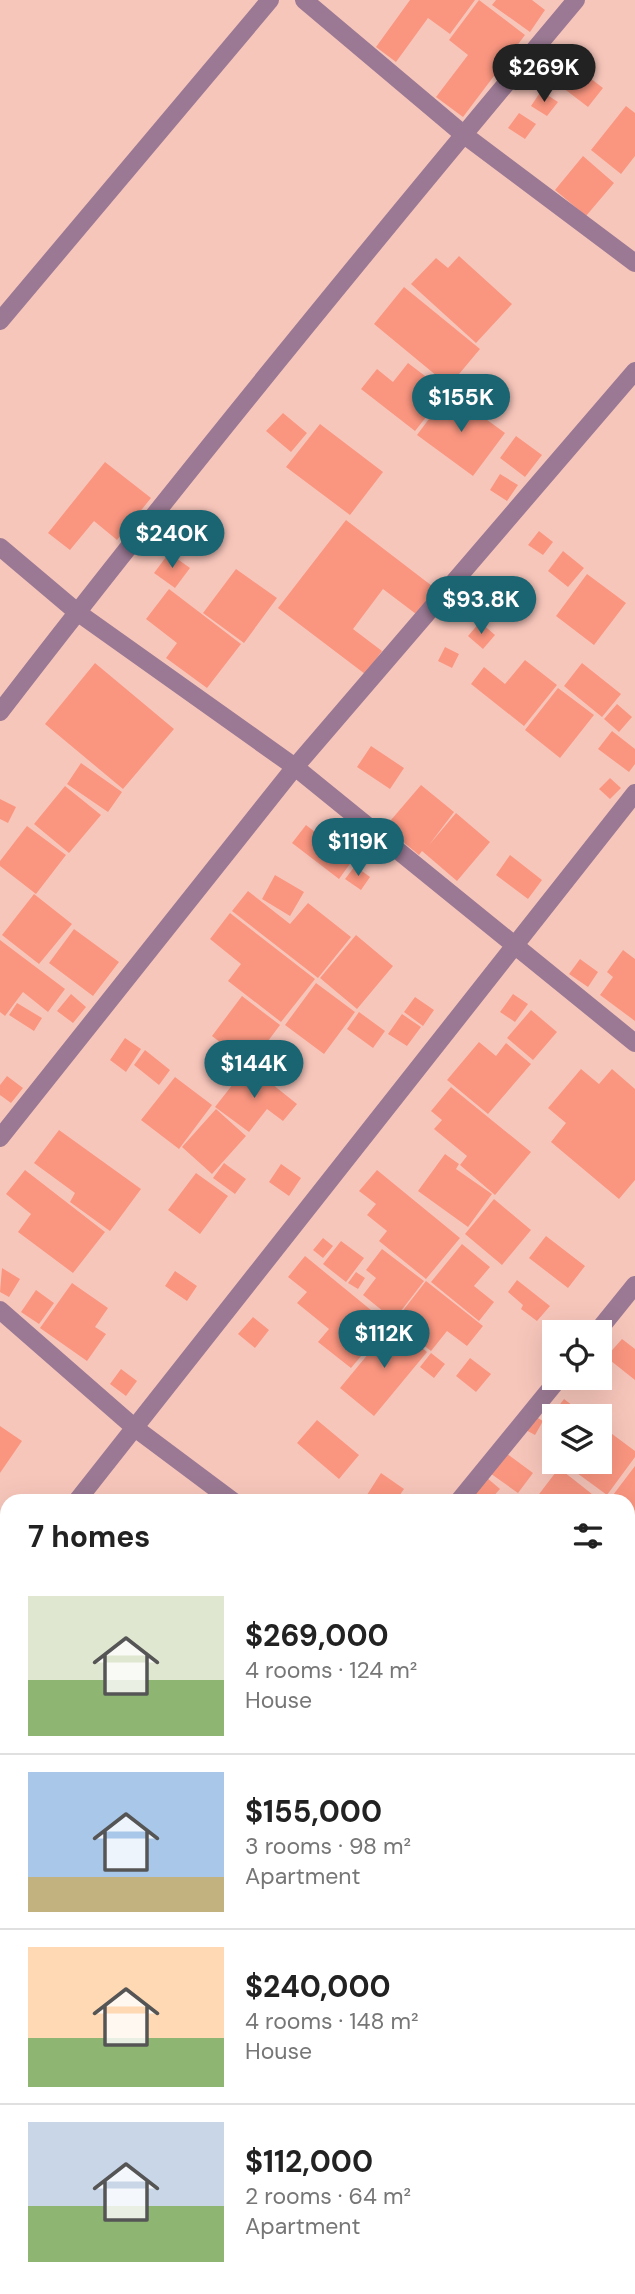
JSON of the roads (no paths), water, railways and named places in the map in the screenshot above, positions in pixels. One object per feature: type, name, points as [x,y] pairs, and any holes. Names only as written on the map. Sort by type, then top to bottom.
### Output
[{"type":"street","points":[[0,321],[270,0]]},
{"type":"street","points":[[304,0],[463,134],[635,263]]},
{"type":"street","points":[[0,712],[77,612],[463,134],[576,0]]},
{"type":"street","points":[[0,1138],[295,767],[635,371]]},
{"type":"street","points":[[0,547],[77,612],[295,767],[635,1043]]},
{"type":"street","points":[[82,1494],[635,793]]},
{"type":"street","points":[[607,1320],[635,1285]]},
{"type":"street","points":[[0,1310],[135,1429],[223,1494]]},
{"type":"street","points":[[464,1494],[548,1390]]}]
